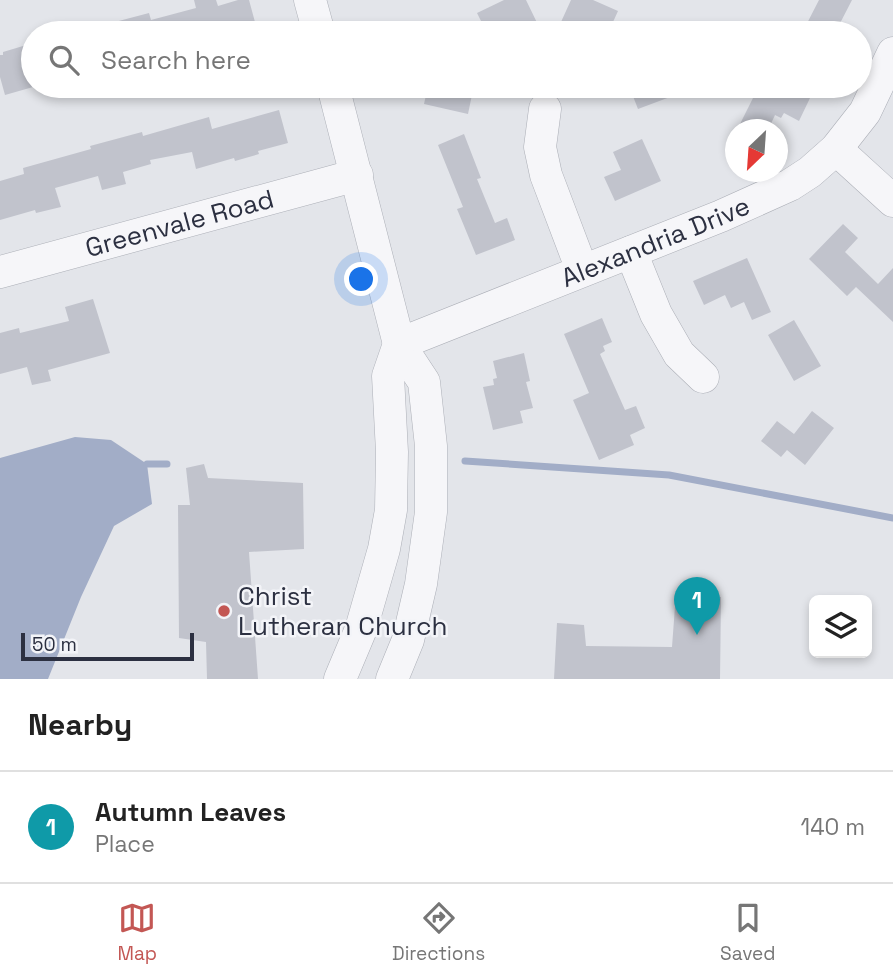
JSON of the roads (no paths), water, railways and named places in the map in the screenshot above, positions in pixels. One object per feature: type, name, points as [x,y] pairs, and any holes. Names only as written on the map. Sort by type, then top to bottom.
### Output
[{"type":"street","points":[[310,0],[316,21]]},
{"type":"street","name":"Alexandria Drive","points":[[872,96],[893,53]]},
{"type":"street","points":[[336,98],[399,344],[424,382],[431,446],[431,512],[421,584],[408,640],[392,679]]},
{"type":"street","name":"Alexandria Drive","points":[[399,344],[790,185],[836,149],[865,111],[871,98]]},
{"type":"street","points":[[545,109],[541,147],[546,175],[582,270]]},
{"type":"street","points":[[836,149],[893,201]]},
{"type":"street","name":"Greenvale Road","points":[[0,272],[357,175]]},
{"type":"street","points":[[631,251],[656,314],[679,354],[703,376]]},
{"type":"street","points":[[340,679],[371,599],[389,523],[392,452],[388,376],[399,344]]},
{"type":"water","points":[[75,437],[111,440],[147,464],[152,504],[114,526],[81,597],[48,679],[0,679],[0,458]]},
{"type":"waterway","points":[[465,461],[669,475],[893,518]]},
{"type":"waterway","points":[[147,464],[167,464]]},
{"type":"place","name":"Christ Lutheran Church","points":[[224,611]]},
{"type":"place","name":"Autumn Leaves","points":[[697,635]]}]
